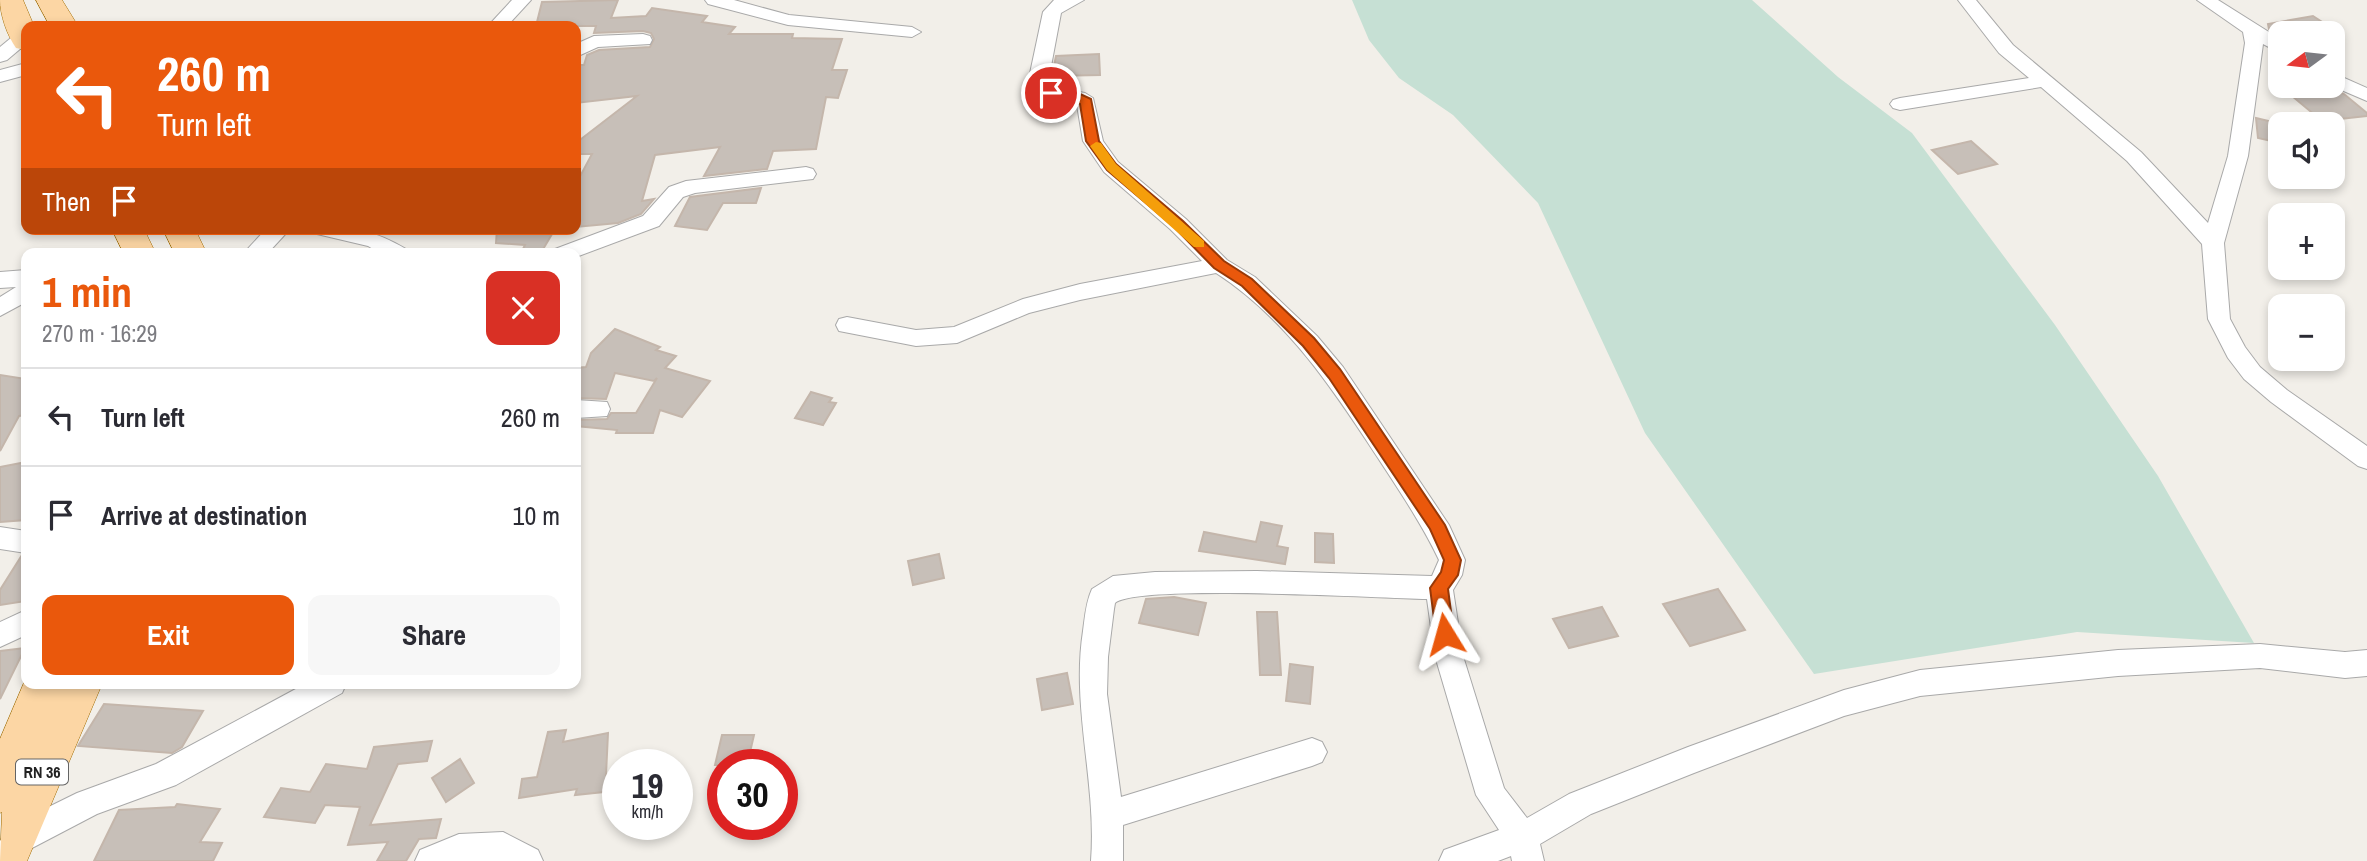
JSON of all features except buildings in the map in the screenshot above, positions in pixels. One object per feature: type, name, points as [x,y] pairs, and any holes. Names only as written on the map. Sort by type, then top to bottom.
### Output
[{"type":"main road","points":[[9,0],[16,41]]},
{"type":"main road","name":"RN 36","points":[[1,787],[43,689]]},
{"type":"main road","name":"RN 36","points":[[4,861],[79,689]]},
{"type":"street","points":[[502,21],[522,0]]},
{"type":"street","points":[[714,0],[788,20],[912,32]]},
{"type":"street","points":[[1075,0],[1060,4],[1052,12],[1039,78],[1051,93],[1078,97],[1086,102],[1093,141],[1111,167],[1178,224],[1219,265],[1247,283],[1309,342],[1335,373],[1378,434],[1436,525],[1452,560],[1449,575],[1439,588],[1449,656],[1491,796],[1525,849]]},
{"type":"street","points":[[1967,0],[2006,49],[2149,168],[2184,205],[2213,243]]},
{"type":"street","points":[[2206,0],[2268,40]]},
{"type":"street","points":[[2252,30],[2254,43],[2238,156],[2213,243],[2220,319],[2236,352],[2252,373],[2279,396],[2367,459]]},
{"type":"street","points":[[581,48],[594,42],[643,40]]},
{"type":"street","points":[[0,56],[16,41]]},
{"type":"street","points":[[0,76],[21,70]]},
{"type":"street","points":[[1900,104],[2045,81]]},
{"type":"street","points":[[2345,85],[2367,95]]},
{"type":"street","points":[[579,248],[651,221],[676,192],[693,186],[806,174]]},
{"type":"street","points":[[260,248],[273,235]]},
{"type":"street","points":[[351,235],[374,240],[388,248]]},
{"type":"street","points":[[847,325],[916,338],[957,335],[1023,307],[1080,292],[1219,265]]},
{"type":"street","points":[[0,280],[21,278]]},
{"type":"street","points":[[0,308],[21,293]]},
{"type":"street","points":[[0,538],[21,541]]},
{"type":"street","points":[[1107,861],[1108,816],[1093,692],[1095,645],[1102,597],[1113,588],[1154,583],[1257,582],[1439,588]]},
{"type":"street","points":[[0,635],[21,624]]},
{"type":"street","points":[[1455,861],[1525,849],[1580,804],[1844,703],[1920,683],[2118,663],[2260,656],[2345,665],[2367,663]]},
{"type":"street","points":[[4,861],[21,837],[89,803],[165,775],[323,689]]},
{"type":"street","points":[[1108,816],[1241,771],[1312,752]]},
{"type":"street","points":[[431,861],[458,849],[503,848],[527,861]]},
{"type":"green space","points":[[1352,0],[1752,0],[1838,77],[1912,133],[2055,325],[2158,476],[2254,643],[2077,632],[1814,674],[1645,433],[1538,203],[1453,115],[1399,78],[1369,40]]},
{"type":"slow traffic","points":[[1096,146],[1111,167],[1199,244]]},
{"type":"route","points":[[1051,93],[1078,97],[1086,102],[1093,141],[1111,167],[1178,224],[1219,265],[1247,283],[1309,342],[1335,373],[1436,525],[1452,560],[1449,575],[1439,588],[1445,634]]}]
